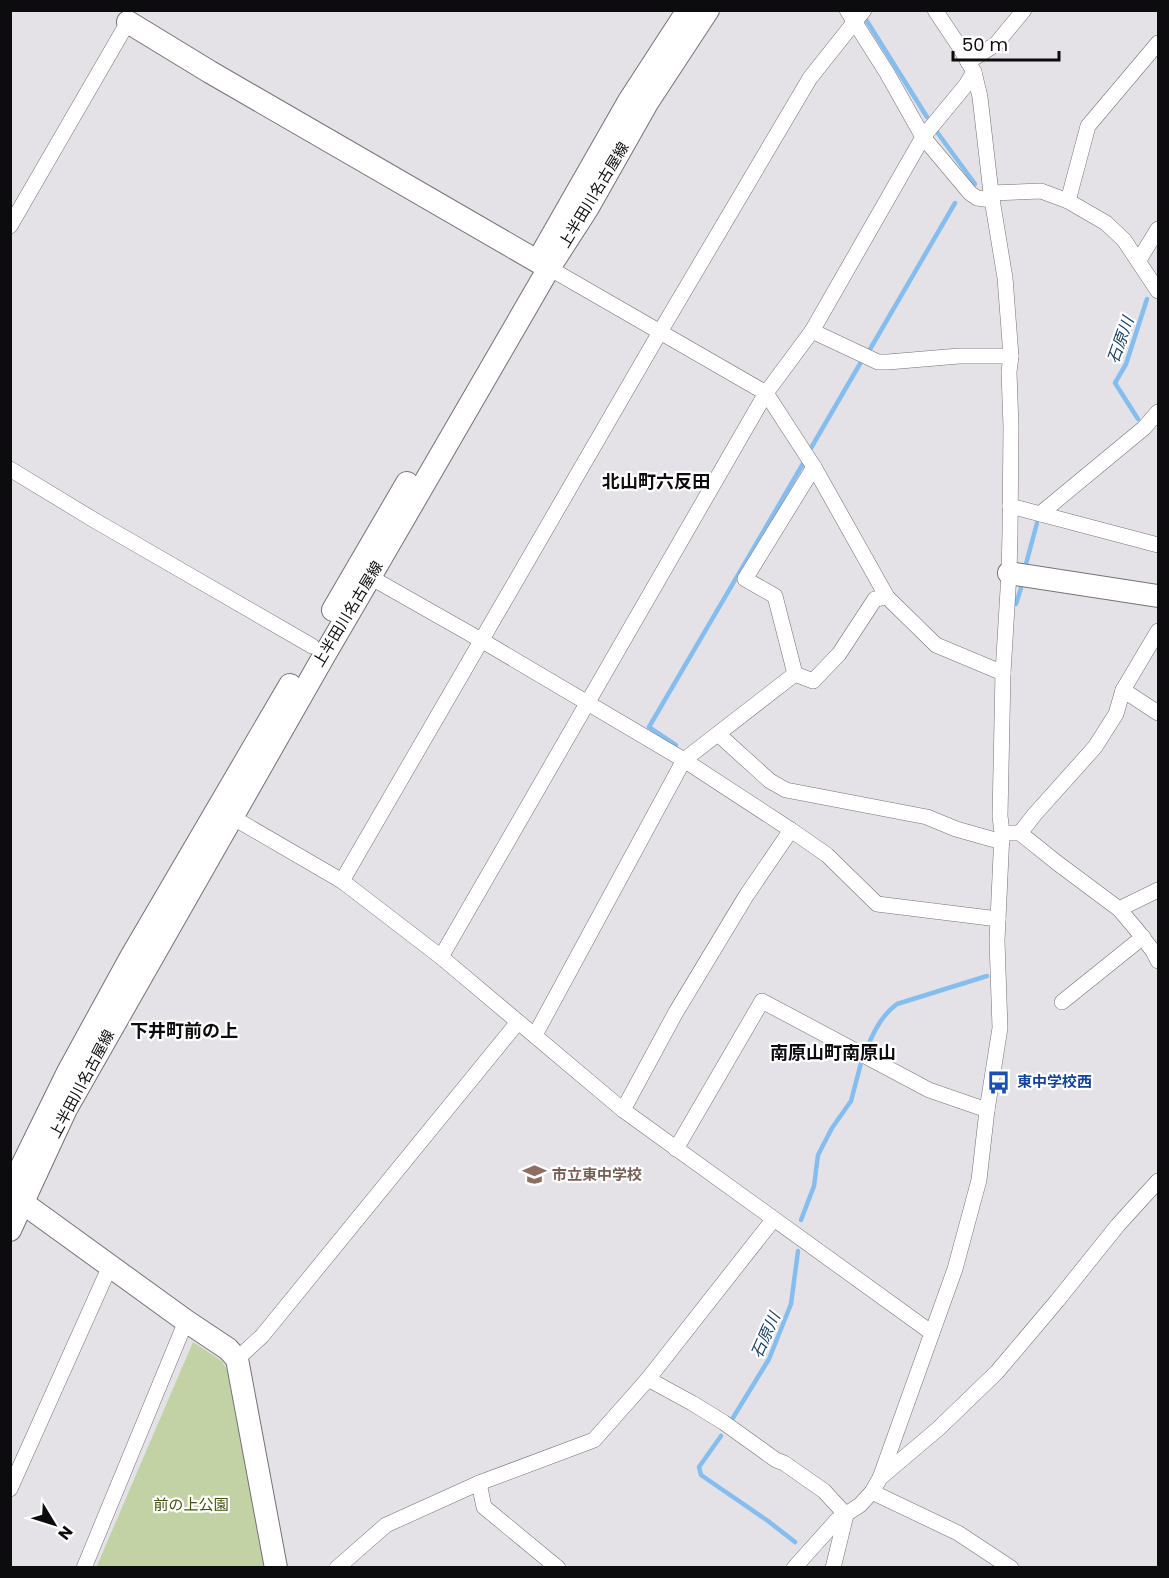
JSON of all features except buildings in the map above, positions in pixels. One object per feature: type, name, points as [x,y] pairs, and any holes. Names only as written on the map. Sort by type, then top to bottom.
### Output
[{"type":"main road","name":"上半田川名古屋線","points":[[225,813],[325,654],[370,577],[543,265],[629,101],[688,10]]},
{"type":"main road","name":"上半田川名古屋線","points":[[10,1230],[14,1196],[66,1109],[312,646],[543,265],[587,209],[648,103],[708,10]]},
{"type":"main road","points":[[128,22],[543,265]]},
{"type":"main road","points":[[1009,573],[1158,596]]},
{"type":"main road","points":[[14,1196],[228,1349],[237,1359],[276,1568]]},
{"type":"street","points":[[794,1568],[837,1520],[860,1505],[872,1492],[880,1478],[955,1269],[980,1180],[987,1110],[1000,1028],[997,941],[1002,838],[1000,816],[1003,673],[1009,573],[1011,427],[1009,372],[1011,356],[1005,278],[980,97],[971,67],[935,10]]},
{"type":"street","points":[[441,957],[766,393],[812,331],[923,136],[966,85],[971,67],[996,44],[1024,10]]},
{"type":"street","points":[[342,881],[810,78],[855,14],[923,136],[970,193],[977,198],[1041,191],[1068,201],[1106,223],[1124,240],[1158,291]]},
{"type":"street","points":[[10,226],[128,22]]},
{"type":"street","points":[[1068,201],[1088,126],[1158,43]]},
{"type":"street","points":[[1138,260],[1158,229]]},
{"type":"street","points":[[543,265],[766,393],[814,467],[888,597],[936,645],[1003,673]]},
{"type":"street","points":[[812,331],[878,362],[959,356],[1011,356]]},
{"type":"street","points":[[1040,514],[1157,415]]},
{"type":"street","points":[[795,674],[775,596],[745,579],[814,467]]},
{"type":"street","points":[[10,469],[312,646]]},
{"type":"street","points":[[1010,506],[1158,545]]},
{"type":"street","points":[[370,577],[684,760],[827,855],[877,904],[998,918]]},
{"type":"street","points":[[795,674],[813,681],[839,654],[875,599],[888,597]]},
{"type":"street","points":[[718,734],[770,781],[786,790],[927,817],[956,829],[1002,838],[1020,833],[1095,747],[1116,714],[1123,690],[1158,631]]},
{"type":"street","points":[[535,1035],[684,760],[795,674]]},
{"type":"street","points":[[1123,690],[1158,713]]},
{"type":"street","points":[[225,813],[342,881],[441,957],[623,1110],[932,1333]]},
{"type":"street","points":[[623,1110],[681,1002],[746,896],[791,830]]},
{"type":"street","points":[[1020,833],[1119,909],[1143,937],[1158,961]]},
{"type":"street","points":[[1119,909],[1158,890]]},
{"type":"street","points":[[1062,1002],[1143,937]]},
{"type":"street","points":[[676,1149],[762,1001],[929,1090],[987,1110]]},
{"type":"street","points":[[237,1359],[262,1336],[518,1022]]},
{"type":"street","points":[[880,1478],[939,1428],[997,1372],[1118,1225],[1158,1181]]},
{"type":"street","points":[[337,1568],[386,1524],[479,1483],[594,1440],[648,1379],[773,1220]]},
{"type":"street","points":[[10,1489],[110,1266]]},
{"type":"street","points":[[84,1568],[186,1321]]},
{"type":"street","points":[[648,1379],[723,1422],[776,1460],[784,1463],[824,1491],[846,1515]]},
{"type":"street","points":[[479,1483],[484,1507],[558,1568]]},
{"type":"street","points":[[872,1492],[958,1533],[1011,1568]]},
{"type":"street","points":[[833,1568],[846,1515]]},
{"type":"green space","name":"前の上公園","points":[[193,1342],[222,1361],[231,1376],[265,1567],[96,1568]]},
{"type":"waterway","points":[[865,18],[927,117]]},
{"type":"waterway","points":[[934,128],[975,184]]},
{"type":"waterway","points":[[869,351],[955,203]]},
{"type":"waterway","name":"石原川","points":[[1138,419],[1115,383],[1126,364],[1147,299]]},
{"type":"waterway","points":[[811,448],[861,362]]},
{"type":"waterway","points":[[676,745],[649,727],[804,462]]},
{"type":"waterway","name":"石原川","points":[[1026,564],[1037,523]]},
{"type":"waterway","name":"石原川","points":[[1016,604],[1021,588]]},
{"type":"waterway","name":"石原川","points":[[867,1048],[879,1024],[897,1004],[987,976]]},
{"type":"waterway","name":"石原川","points":[[801,1220],[814,1186],[818,1155],[832,1128],[851,1101],[861,1063]]},
{"type":"waterway","name":"石原川","points":[[731,1421],[769,1359],[791,1304],[798,1251]]},
{"type":"waterway","name":"石原川","points":[[721,1436],[699,1467],[701,1475],[795,1542]]},
{"type":"place","name":"東中学校西","points":[[999,1082]]},
{"type":"place","name":"市立東中学校","points":[[534,1175]]},
{"type":"district","name":"北山町六反田","points":[[656,482]]},
{"type":"district","name":"下井町前の上","points":[[184,1031]]},
{"type":"district","name":"南原山町南原山","points":[[833,1053]]}]
